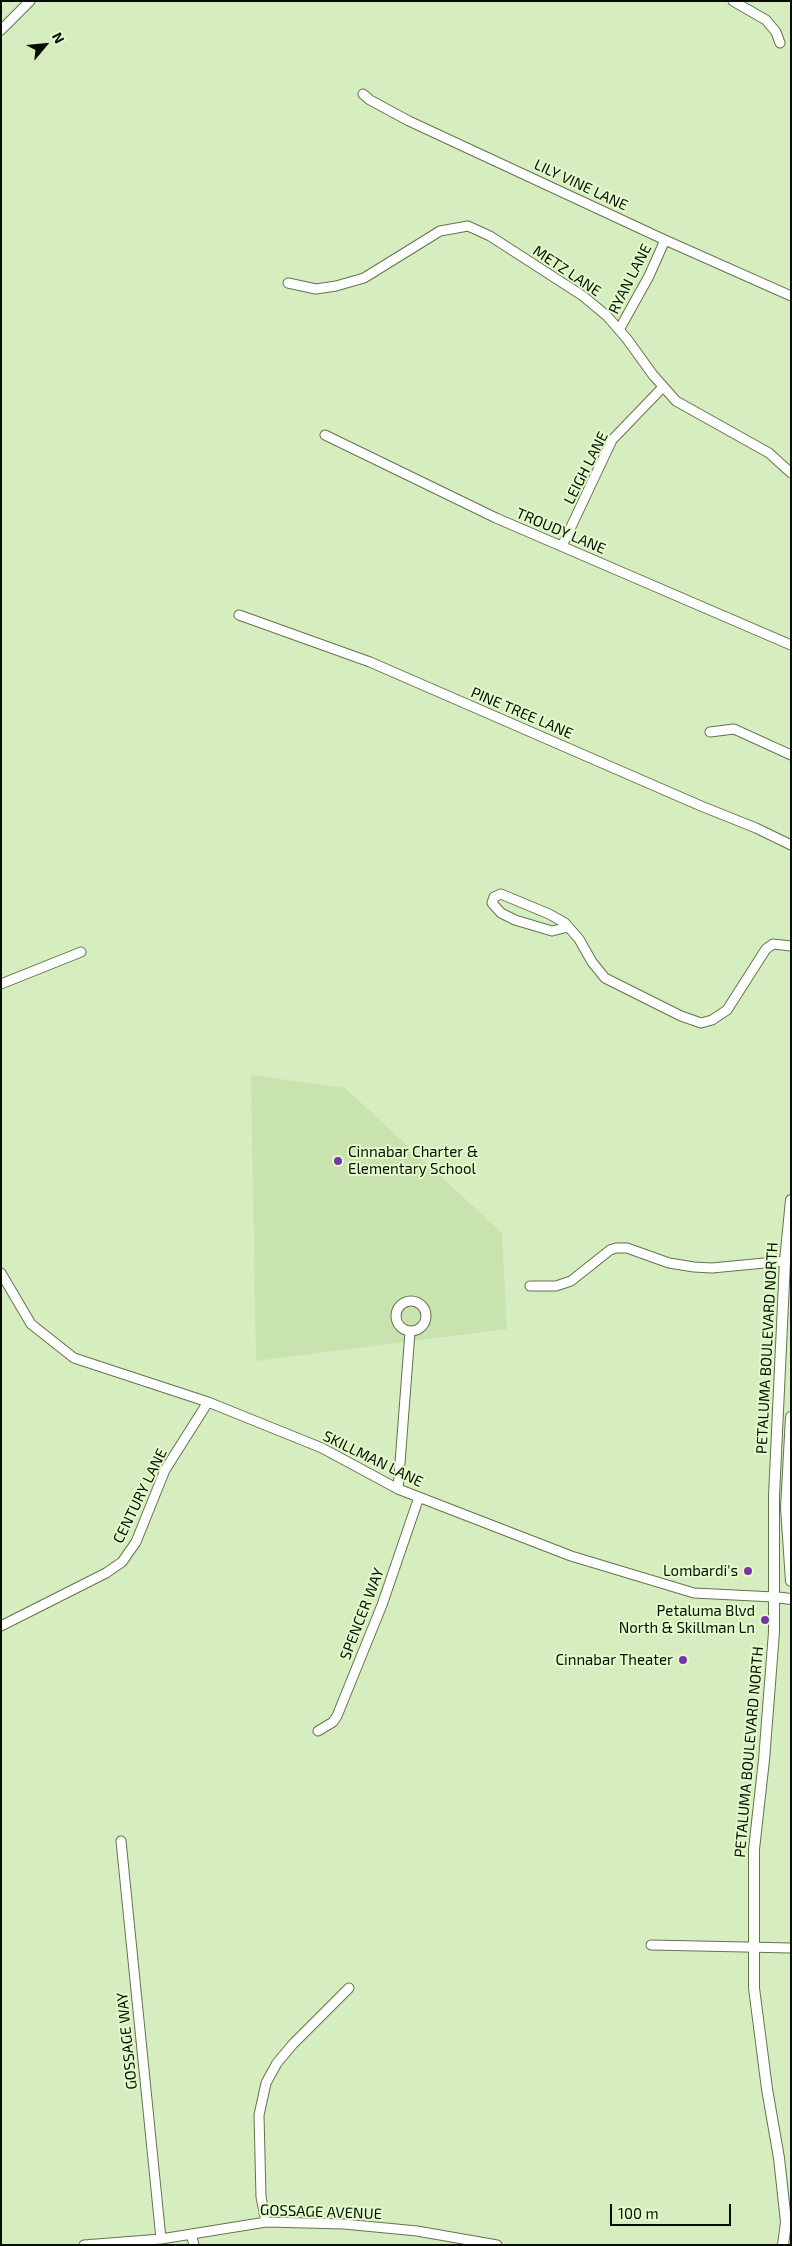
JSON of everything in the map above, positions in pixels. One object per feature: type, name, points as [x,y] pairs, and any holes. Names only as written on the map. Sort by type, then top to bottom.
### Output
[{"type":"main road","name":"PETALUMA BOULEVARD NORTH","points":[[783,2245],[786,2222],[779,2158],[754,1988],[754,1849],[764,1760],[774,1632],[774,1496],[785,1261],[791,1200]]},
{"type":"main road","name":"PETALUMA BOULEVARD NORTH","points":[[791,1417],[786,1508],[791,1581]]},
{"type":"main road","points":[[774,1597],[791,1599]]},
{"type":"street","points":[[1,30],[30,1]]},
{"type":"street","points":[[733,1],[766,20],[776,32],[780,42]]},
{"type":"street","name":"LILY VINE LANE","points":[[363,94],[370,100],[410,121],[665,240],[791,296]]},
{"type":"street","name":"METZ LANE","points":[[288,283],[316,289],[336,286],[364,278],[440,231],[468,226],[490,236],[583,296],[607,316],[663,387],[676,400],[769,453],[791,473]]},
{"type":"street","name":"RYAN LANE","points":[[619,330],[649,276],[665,240]]},
{"type":"street","name":"LEIGH LANE","points":[[562,546],[612,440],[663,387]]},
{"type":"street","name":"TROUDY LANE","points":[[325,435],[496,518],[791,645]]},
{"type":"street","name":"PINE TREE LANE","points":[[239,615],[370,662],[701,806],[756,828],[791,845]]},
{"type":"street","points":[[710,732],[734,729],[791,755]]},
{"type":"street","points":[[568,927],[552,931],[515,920],[501,913],[492,903],[494,896],[501,894],[549,914],[568,927],[579,939],[592,962],[605,978],[680,1016],[701,1023],[712,1020],[727,1010],[766,949],[773,944],[791,946]]},
{"type":"street","points":[[1,984],[81,952]]},
{"type":"street","points":[[530,1286],[556,1286],[571,1281],[610,1250],[616,1248],[627,1248],[669,1263],[703,1267],[785,1261]]},
{"type":"street","name":"SKILLMAN LANE","points":[[1,1273],[31,1324],[74,1358],[208,1402],[322,1448],[419,1497],[571,1556],[694,1593],[774,1597]]},
{"type":"street","points":[[398,1488],[410,1332]]},
{"type":"street","name":"CENTURY LANE","points":[[1,1626],[106,1573],[122,1562],[136,1542],[165,1470],[208,1402]]},
{"type":"street","name":"SPENCER WAY","points":[[318,1731],[333,1722],[343,1701],[382,1605],[419,1497]]},
{"type":"street","name":"GOSSAGE WAY","points":[[121,1841],[161,2239]]},
{"type":"street","points":[[652,1944],[791,1948]]},
{"type":"street","points":[[266,2222],[261,2196],[259,2115],[266,2083],[276,2063],[292,2044],[348,1988]]},
{"type":"street","name":"GOSSAGE AVENUE","points":[[84,2245],[161,2239],[266,2222],[344,2224],[417,2231],[497,2245]]},
{"type":"street","points":[[191,2234],[194,2245]]},
{"type":"shaded area","name":"Cinnabar Charter & Elementary School","points":[[251,1075],[345,1088],[502,1233],[507,1329],[256,1361]]},
{"type":"place","name":"Cinnabar Charter & Elementary School","points":[[338,1161]]},
{"type":"place","name":"Lombardi's","points":[[748,1571]]},
{"type":"place","name":"Petaluma Blvd North & Skillman Ln","points":[[765,1620]]},
{"type":"place","name":"Cinnabar Theater","points":[[683,1660]]}]
